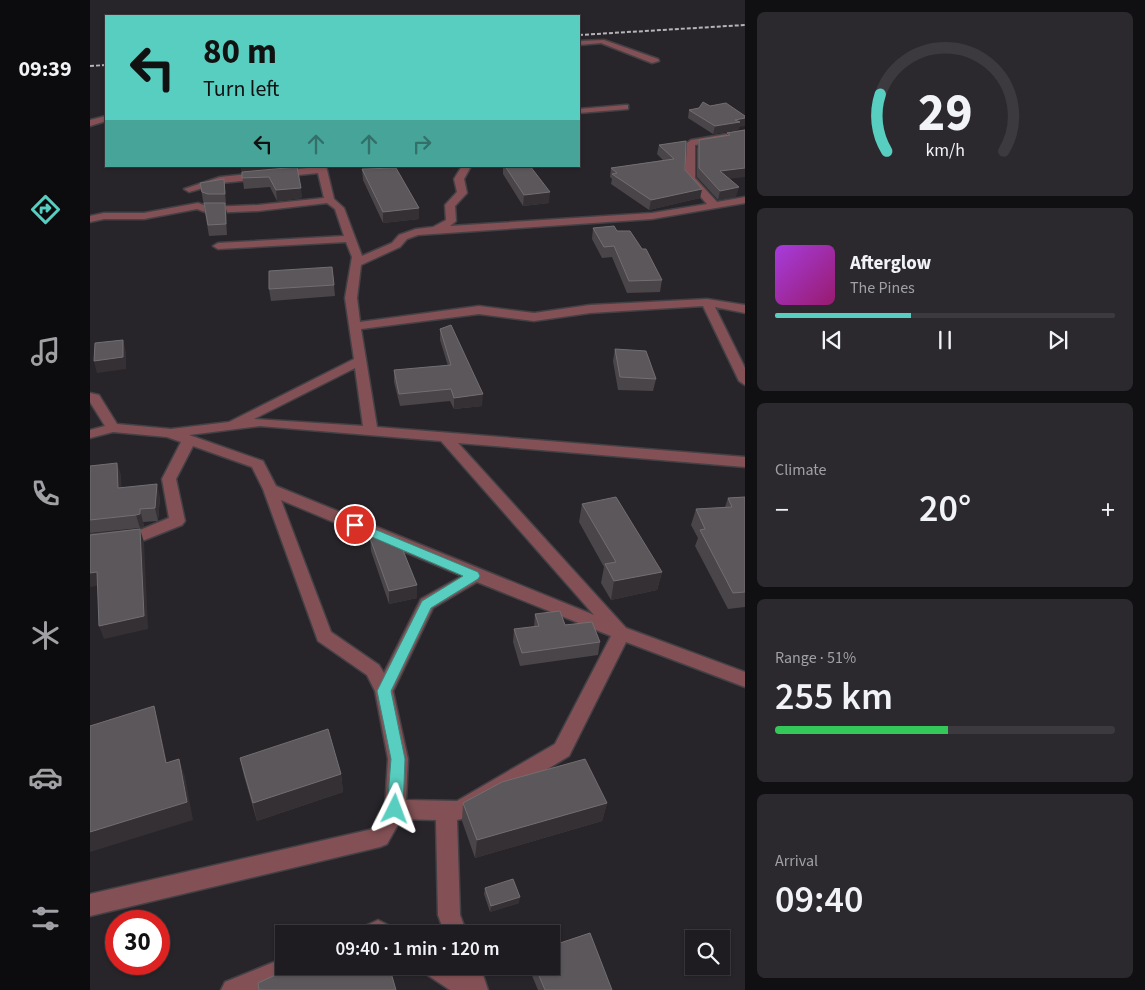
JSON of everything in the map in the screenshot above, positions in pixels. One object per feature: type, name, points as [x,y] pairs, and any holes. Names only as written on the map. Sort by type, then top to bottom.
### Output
[{"type":"street","points":[[580,43],[602,41],[655,61]]},
{"type":"street","points":[[580,111],[625,107]]},
{"type":"street","points":[[90,123],[105,118]]},
{"type":"street","points":[[714,205],[690,179],[691,143],[745,134]]},
{"type":"street","points":[[435,230],[451,221],[450,205],[462,194],[459,179],[466,167]]},
{"type":"street","points":[[189,189],[220,180],[322,168],[329,200],[339,208],[357,257],[352,298],[370,430]]},
{"type":"street","points":[[90,219],[104,216],[144,216],[198,206],[208,210],[258,208],[329,200]]},
{"type":"street","points":[[356,263],[396,245],[403,237],[416,232],[652,216],[745,200]]},
{"type":"street","points":[[218,246],[351,239]]},
{"type":"street","points":[[356,326],[479,310],[534,317],[590,309],[707,302],[745,309]]},
{"type":"street","points":[[707,302],[745,381]]},
{"type":"street","points":[[223,428],[360,360]]},
{"type":"street","points":[[90,396],[94,398],[113,428]]},
{"type":"street","points":[[90,434],[113,428],[171,434],[260,422],[745,462]]},
{"type":"street","points":[[90,905],[380,837],[395,809],[398,759],[384,691],[373,670],[324,636],[270,489],[258,464],[171,434]]},
{"type":"street","points":[[446,438],[621,634]]},
{"type":"street","points":[[90,541],[142,535],[177,521],[170,479],[189,441]]},
{"type":"street","points":[[270,489],[474,576],[745,680]]},
{"type":"street","points":[[384,691],[426,604],[474,576]]},
{"type":"street","points":[[395,809],[459,811],[562,750],[621,634]]},
{"type":"street","points":[[446,810],[450,916],[453,925]]},
{"type":"street","points":[[233,990],[275,973]]},
{"type":"street","points":[[448,975],[472,990]]},
{"type":"street","points":[[471,975],[476,990]]},
{"type":"building","points":[[703,102],[710,106],[726,103],[745,116],[745,118],[735,120],[740,122],[715,126],[689,110],[699,108]]},
{"type":"building","points":[[745,130],[745,168],[720,171],[739,187],[720,191],[699,168],[699,140],[730,135],[727,133]]},
{"type":"building","points":[[686,141],[685,170],[702,189],[651,200],[612,174],[617,173],[611,168],[674,159],[659,145]]},
{"type":"building","points":[[297,167],[301,188],[276,190],[269,177],[242,178],[242,172]]},
{"type":"building","points":[[506,167],[531,167],[550,192],[524,195]]},
{"type":"building","points":[[396,168],[419,208],[383,212],[362,169]]},
{"type":"building","points":[[224,179],[225,194],[202,192],[200,183]]},
{"type":"building","points":[[204,203],[225,203],[226,224],[208,225]]},
{"type":"building","points":[[614,226],[617,231],[630,231],[642,249],[646,249],[662,280],[629,281],[614,246],[604,247],[593,228]]},
{"type":"building","points":[[332,267],[334,285],[269,289],[269,271]]},
{"type":"building","points":[[451,325],[483,394],[454,398],[451,389],[399,394],[394,370],[451,365],[440,329]]},
{"type":"building","points":[[123,340],[123,357],[94,361],[95,343]]},
{"type":"building","points":[[615,349],[646,351],[656,379],[620,377]]},
{"type":"building","points":[[117,463],[118,488],[157,484],[155,508],[140,509],[140,514],[136,515],[90,520],[90,466]]},
{"type":"building","points":[[616,497],[662,572],[614,581],[605,564],[616,562],[582,504]]},
{"type":"building","points":[[745,497],[745,592],[733,593],[700,530],[705,529],[696,509],[732,507],[728,498]]},
{"type":"building","points":[[140,529],[144,616],[99,626],[97,572],[90,573],[90,535]]},
{"type":"building","points":[[389,535],[398,538],[417,585],[389,591],[370,538]]},
{"type":"building","points":[[560,611],[565,625],[592,622],[600,642],[522,653],[514,629],[539,626],[535,614]]},
{"type":"building","points":[[154,706],[166,763],[179,759],[187,802],[90,832],[90,726]]},
{"type":"building","points":[[328,729],[341,774],[253,803],[240,758]]},
{"type":"building","points":[[585,759],[607,803],[477,840],[463,803],[502,782]]},
{"type":"building","points":[[513,879],[520,897],[491,906],[485,888]]},
{"type":"building","points":[[590,933],[612,990],[545,990],[539,975],[560,975],[560,943]]},
{"type":"building","points":[[275,975],[392,975],[396,990],[259,990],[258,983]]},
{"type":"railway","points":[[580,35],[745,25]]},
{"type":"railway","points":[[90,66],[105,65]]},
{"type":"route","points":[[355,525],[474,576],[426,604],[384,691],[398,759],[395,809]]}]
